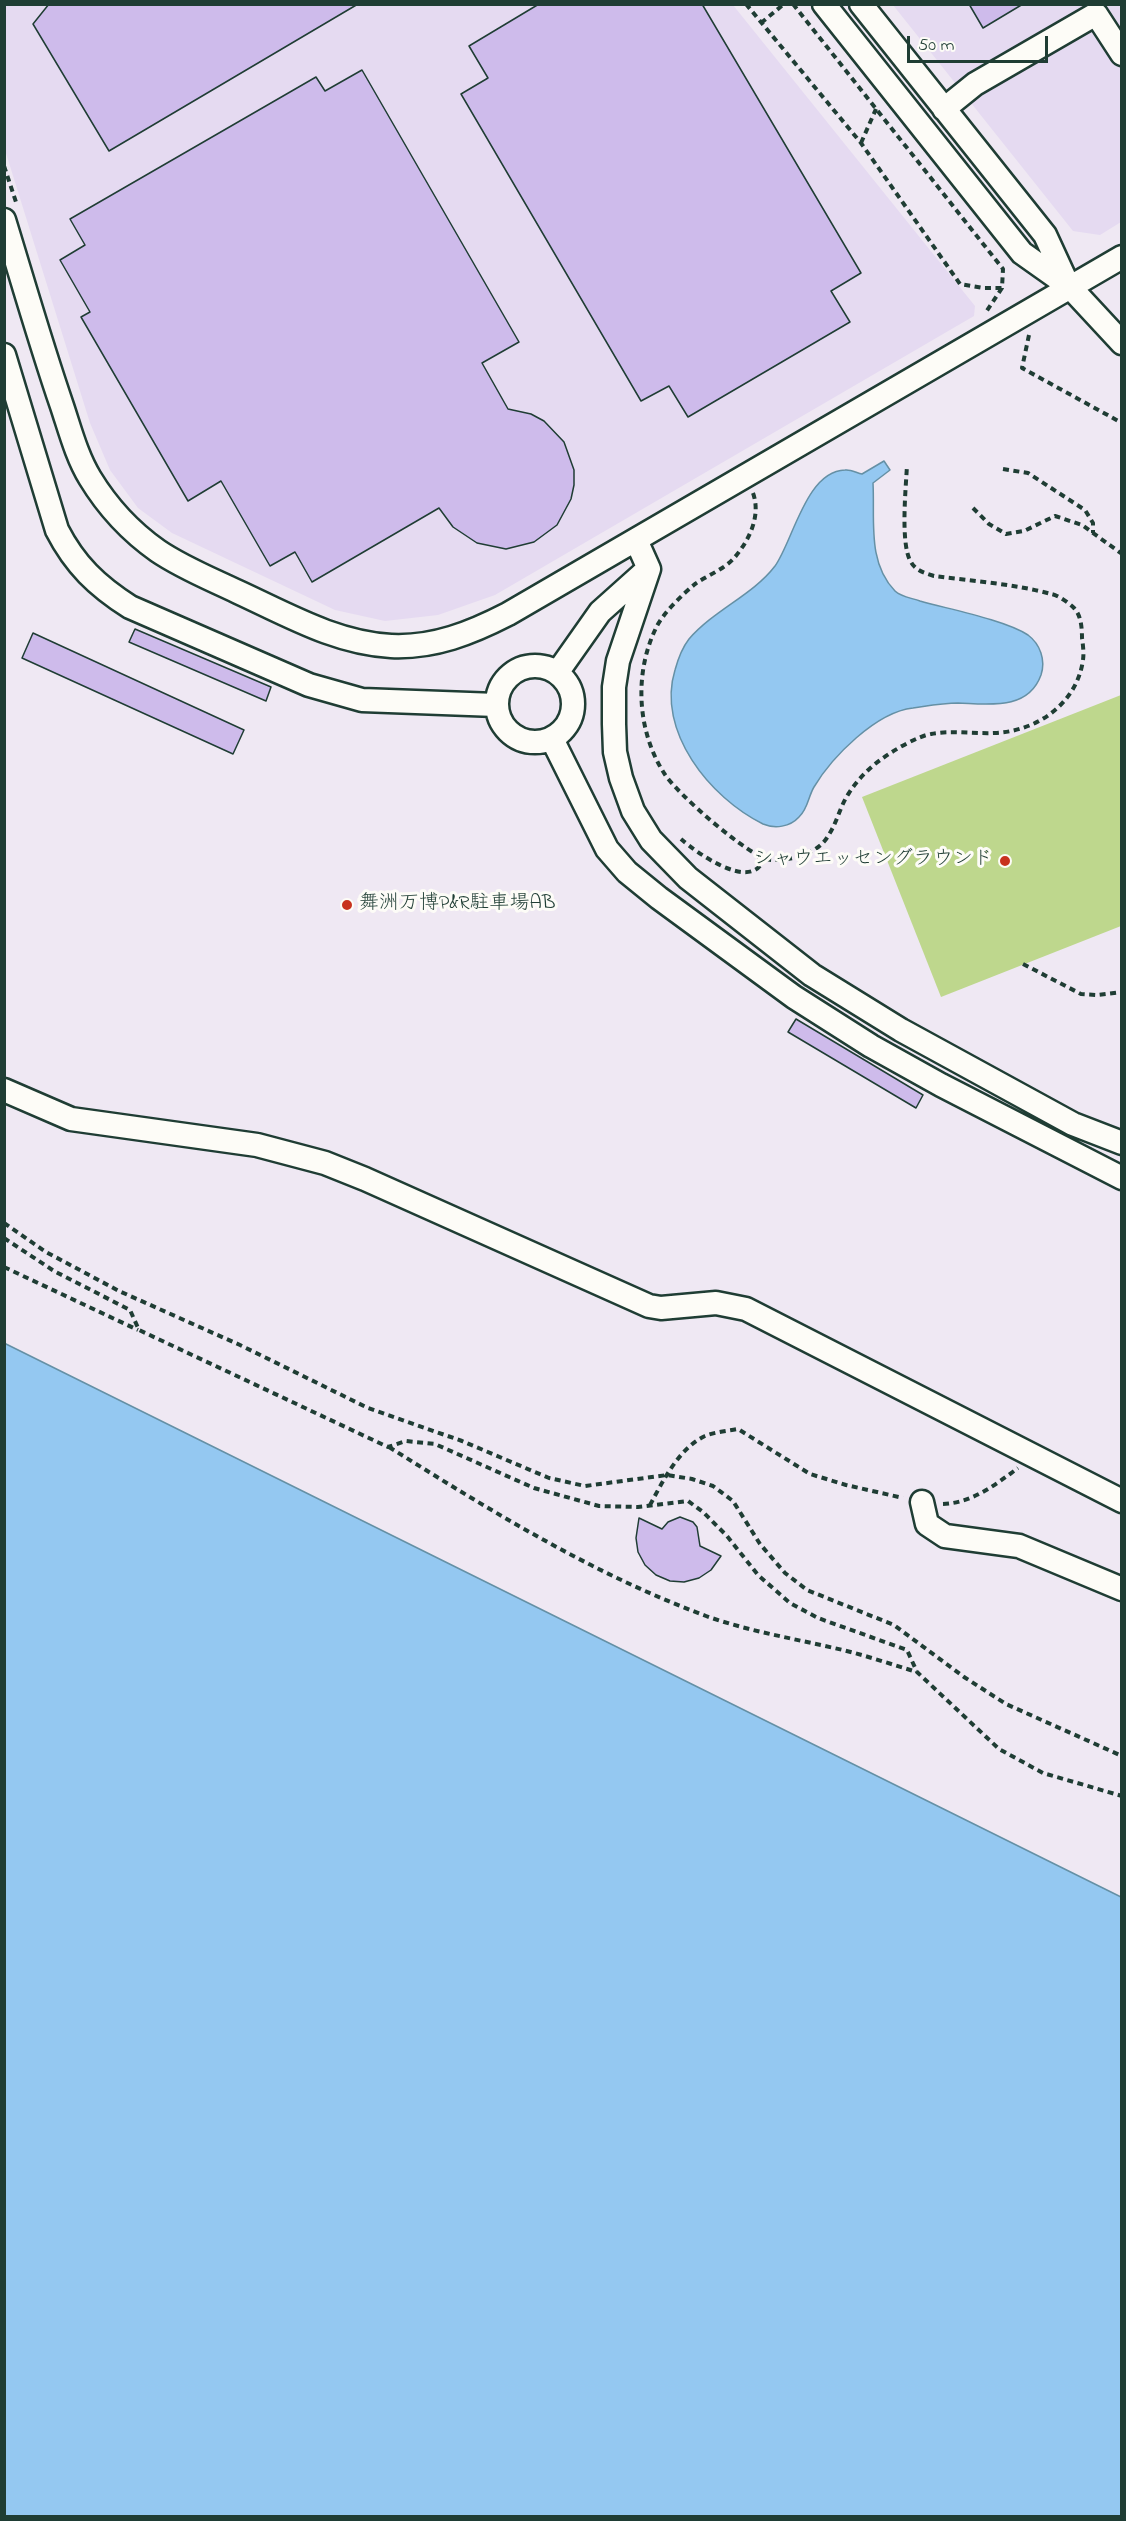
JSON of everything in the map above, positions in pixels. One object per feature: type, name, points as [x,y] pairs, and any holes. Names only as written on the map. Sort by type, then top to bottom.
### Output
[{"type":"street","points":[[824,4],[1022,253],[1070,287],[1122,343]]},
{"type":"street","points":[[861,4],[1045,235],[1070,287]]},
{"type":"street","points":[[944,109],[975,84],[1094,9],[1122,54]]},
{"type":"street","points":[[12,216],[55,386],[89,477],[111,507],[131,529],[177,563],[320,630],[360,643],[393,646],[420,645],[474,631],[636,540],[1122,257]]},
{"type":"street","points":[[4,355],[57,530],[69,554],[106,592],[130,607],[337,695],[362,700],[496,705]]},
{"type":"street","points":[[636,540],[649,569],[618,661],[614,687],[615,752],[621,778],[633,811],[651,840],[688,878],[812,975],[901,1030],[1074,1124],[1122,1143]]},
{"type":"street","points":[[557,673],[600,612],[649,569]]},
{"type":"street","points":[[534,666],[557,673],[565,681],[573,702],[568,723],[561,733],[540,743],[527,742],[515,737],[499,718],[496,705],[498,693],[504,682],[522,668],[534,666]]},
{"type":"street","points":[[552,739],[607,849],[627,872],[658,898],[784,990],[871,1046],[941,1085],[1122,1178]]},
{"type":"street","points":[[4,1090],[71,1119],[224,1139],[287,1151],[325,1163],[649,1306],[661,1308],[716,1303],[746,1309],[1122,1501]]},
{"type":"street","points":[[922,1502],[927,1524],[945,1536],[1019,1546],[1122,1589]]},
{"type":"path","points":[[746,4],[861,143],[960,284],[983,288],[1002,288]]},
{"type":"path","points":[[761,23],[784,4]]},
{"type":"path","points":[[793,4],[1003,269],[1002,288],[981,320]]},
{"type":"path","points":[[861,143],[876,109]]},
{"type":"path","points":[[4,166],[12,216]]},
{"type":"path","points":[[1029,335],[1022,368],[1122,423]]},
{"type":"path","points":[[752,491],[757,504],[749,536],[734,559],[696,584],[657,626],[646,657],[641,686],[643,715],[650,745],[664,773],[678,791],[697,809],[758,856],[770,861],[800,856],[819,847],[828,838],[848,795],[861,778],[897,749],[929,734],[999,733],[1029,726],[1064,704],[1076,683],[1083,660],[1082,625],[1076,609],[1054,594],[934,576],[921,572],[912,564],[906,543],[907,465]]},
{"type":"path","points":[[1002,469],[1028,473],[1085,510],[1093,523],[1093,534]]},
{"type":"path","points":[[973,508],[989,524],[1006,534],[1024,531],[1055,516],[1082,525],[1122,554]]},
{"type":"path","points":[[676,834],[690,847],[725,867],[746,874],[758,869],[762,863],[758,856]]},
{"type":"path","points":[[1023,964],[1081,994],[1122,992]]},
{"type":"path","points":[[4,1223],[46,1252],[119,1291],[240,1345],[368,1408],[462,1441],[549,1478],[585,1486],[667,1475],[692,1479],[713,1486],[733,1501],[760,1544],[785,1573],[807,1590],[894,1625],[964,1677],[1006,1704],[1122,1756]]},
{"type":"path","points":[[4,1238],[54,1271],[130,1310],[139,1330]]},
{"type":"path","points":[[4,1267],[388,1447],[503,1519],[592,1567],[706,1616],[766,1635],[835,1648],[917,1672]]},
{"type":"path","points":[[649,1506],[681,1455],[704,1437],[738,1429],[810,1474],[846,1485],[936,1505],[960,1504],[992,1488],[1018,1467]]},
{"type":"path","points":[[388,1447],[406,1441],[435,1444],[534,1488],[599,1506],[649,1506],[688,1501],[703,1512],[727,1536],[758,1575],[790,1603],[818,1618],[907,1650],[917,1672],[999,1749],[1043,1773],[1122,1796]]},
{"type":"shaded area","points":[[4,5],[733,5],[975,306],[974,316],[495,595],[438,615],[385,621],[335,610],[172,533],[138,508],[110,470],[90,423],[5,150]]},
{"type":"shaded area","points":[[893,5],[1121,5],[1121,222],[1100,235],[1073,231]]},
{"type":"green space","name":"シャウエッセングラウンド","points":[[1121,695],[1121,926],[941,997],[862,797]]},
{"type":"water","points":[[884,461],[890,470],[873,483],[873,526],[876,554],[886,580],[897,593],[903,596],[1005,624],[1028,635],[1036,643],[1041,653],[1043,664],[1041,675],[1035,687],[1027,695],[1017,700],[994,704],[935,705],[899,711],[884,718],[843,750],[814,787],[802,814],[791,823],[777,827],[768,826],[724,798],[692,760],[673,716],[671,693],[677,662],[689,639],[699,629],[756,586],[775,566],[810,494],[820,482],[832,473],[845,470],[862,474]]},
{"type":"water","points":[[4,1343],[1121,1897],[1121,2516],[5,2516]]},
{"type":"building","points":[[49,4],[358,4],[109,151],[33,24]]},
{"type":"building","points":[[539,4],[702,4],[861,273],[831,291],[850,322],[688,417],[669,386],[641,401],[461,94],[488,78],[469,46]]},
{"type":"building","points":[[969,4],[1023,4],[983,28]]},
{"type":"building","points":[[362,70],[519,342],[482,363],[508,409],[531,414],[544,421],[564,442],[574,470],[574,485],[571,499],[557,525],[534,542],[506,549],[477,543],[453,527],[439,508],[312,582],[295,552],[270,566],[221,481],[188,501],[81,317],[90,312],[60,260],[85,245],[70,219],[316,77],[325,91]]},
{"type":"building","points":[[135,629],[271,687],[266,701],[129,642]]},
{"type":"building","points":[[33,633],[244,730],[233,754],[22,658]]},
{"type":"building","points":[[796,1019],[923,1095],[916,1108],[788,1032]]},
{"type":"building","points":[[680,1517],[693,1522],[697,1527],[700,1546],[721,1556],[711,1570],[699,1578],[684,1582],[670,1581],[656,1575],[645,1565],[638,1552],[636,1538],[639,1518],[662,1529],[668,1522]]},
{"type":"place","name":"シャウエッセングラウンド","points":[[1005,861]]},
{"type":"place","name":"舞洲万博P&R駐車場AB","points":[[347,905]]}]
